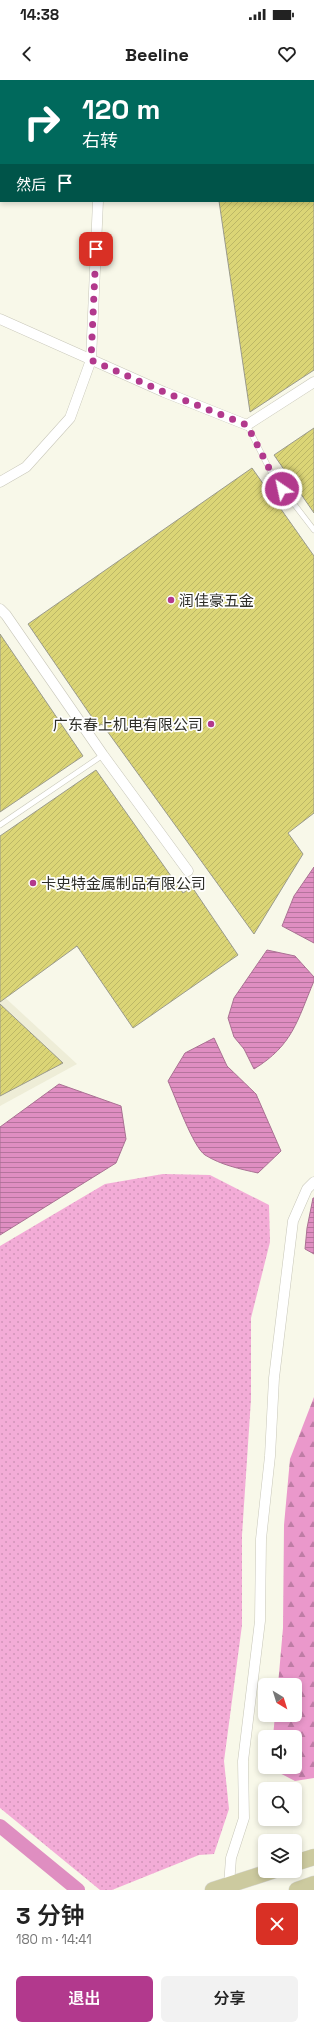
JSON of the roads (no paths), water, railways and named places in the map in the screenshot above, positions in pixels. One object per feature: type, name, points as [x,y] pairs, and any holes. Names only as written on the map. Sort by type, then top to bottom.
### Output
[{"type":"main road","points":[[302,1861],[314,1857]]},
{"type":"main road","points":[[213,1890],[258,1876]]},
{"type":"main road","points":[[297,1890],[314,1884]]},
{"type":"street","points":[[0,482],[26,467],[70,418],[91,360],[98,202]]},
{"type":"street","points":[[0,319],[164,392],[247,425],[314,382]]},
{"type":"street","points":[[0,609],[6,615],[103,755],[188,871]]},
{"type":"street","points":[[229,1885],[231,1858],[244,1818],[242,1761],[260,1621],[261,1539],[270,1456],[274,1378],[292,1229],[293,1221],[307,1189],[314,1182]]},
{"type":"lane","points":[[247,425],[274,478],[314,530]]},
{"type":"lane","points":[[0,826],[103,755]]},
{"type":"waterway","points":[[0,1826],[78,1890]]},
{"type":"place","name":"润佳豪五金","points":[[171,600]]},
{"type":"place","name":"广东春上机电有限公司","points":[[211,724]]},
{"type":"place","name":"卡史特金属制品有限公司","points":[[33,883]]}]
